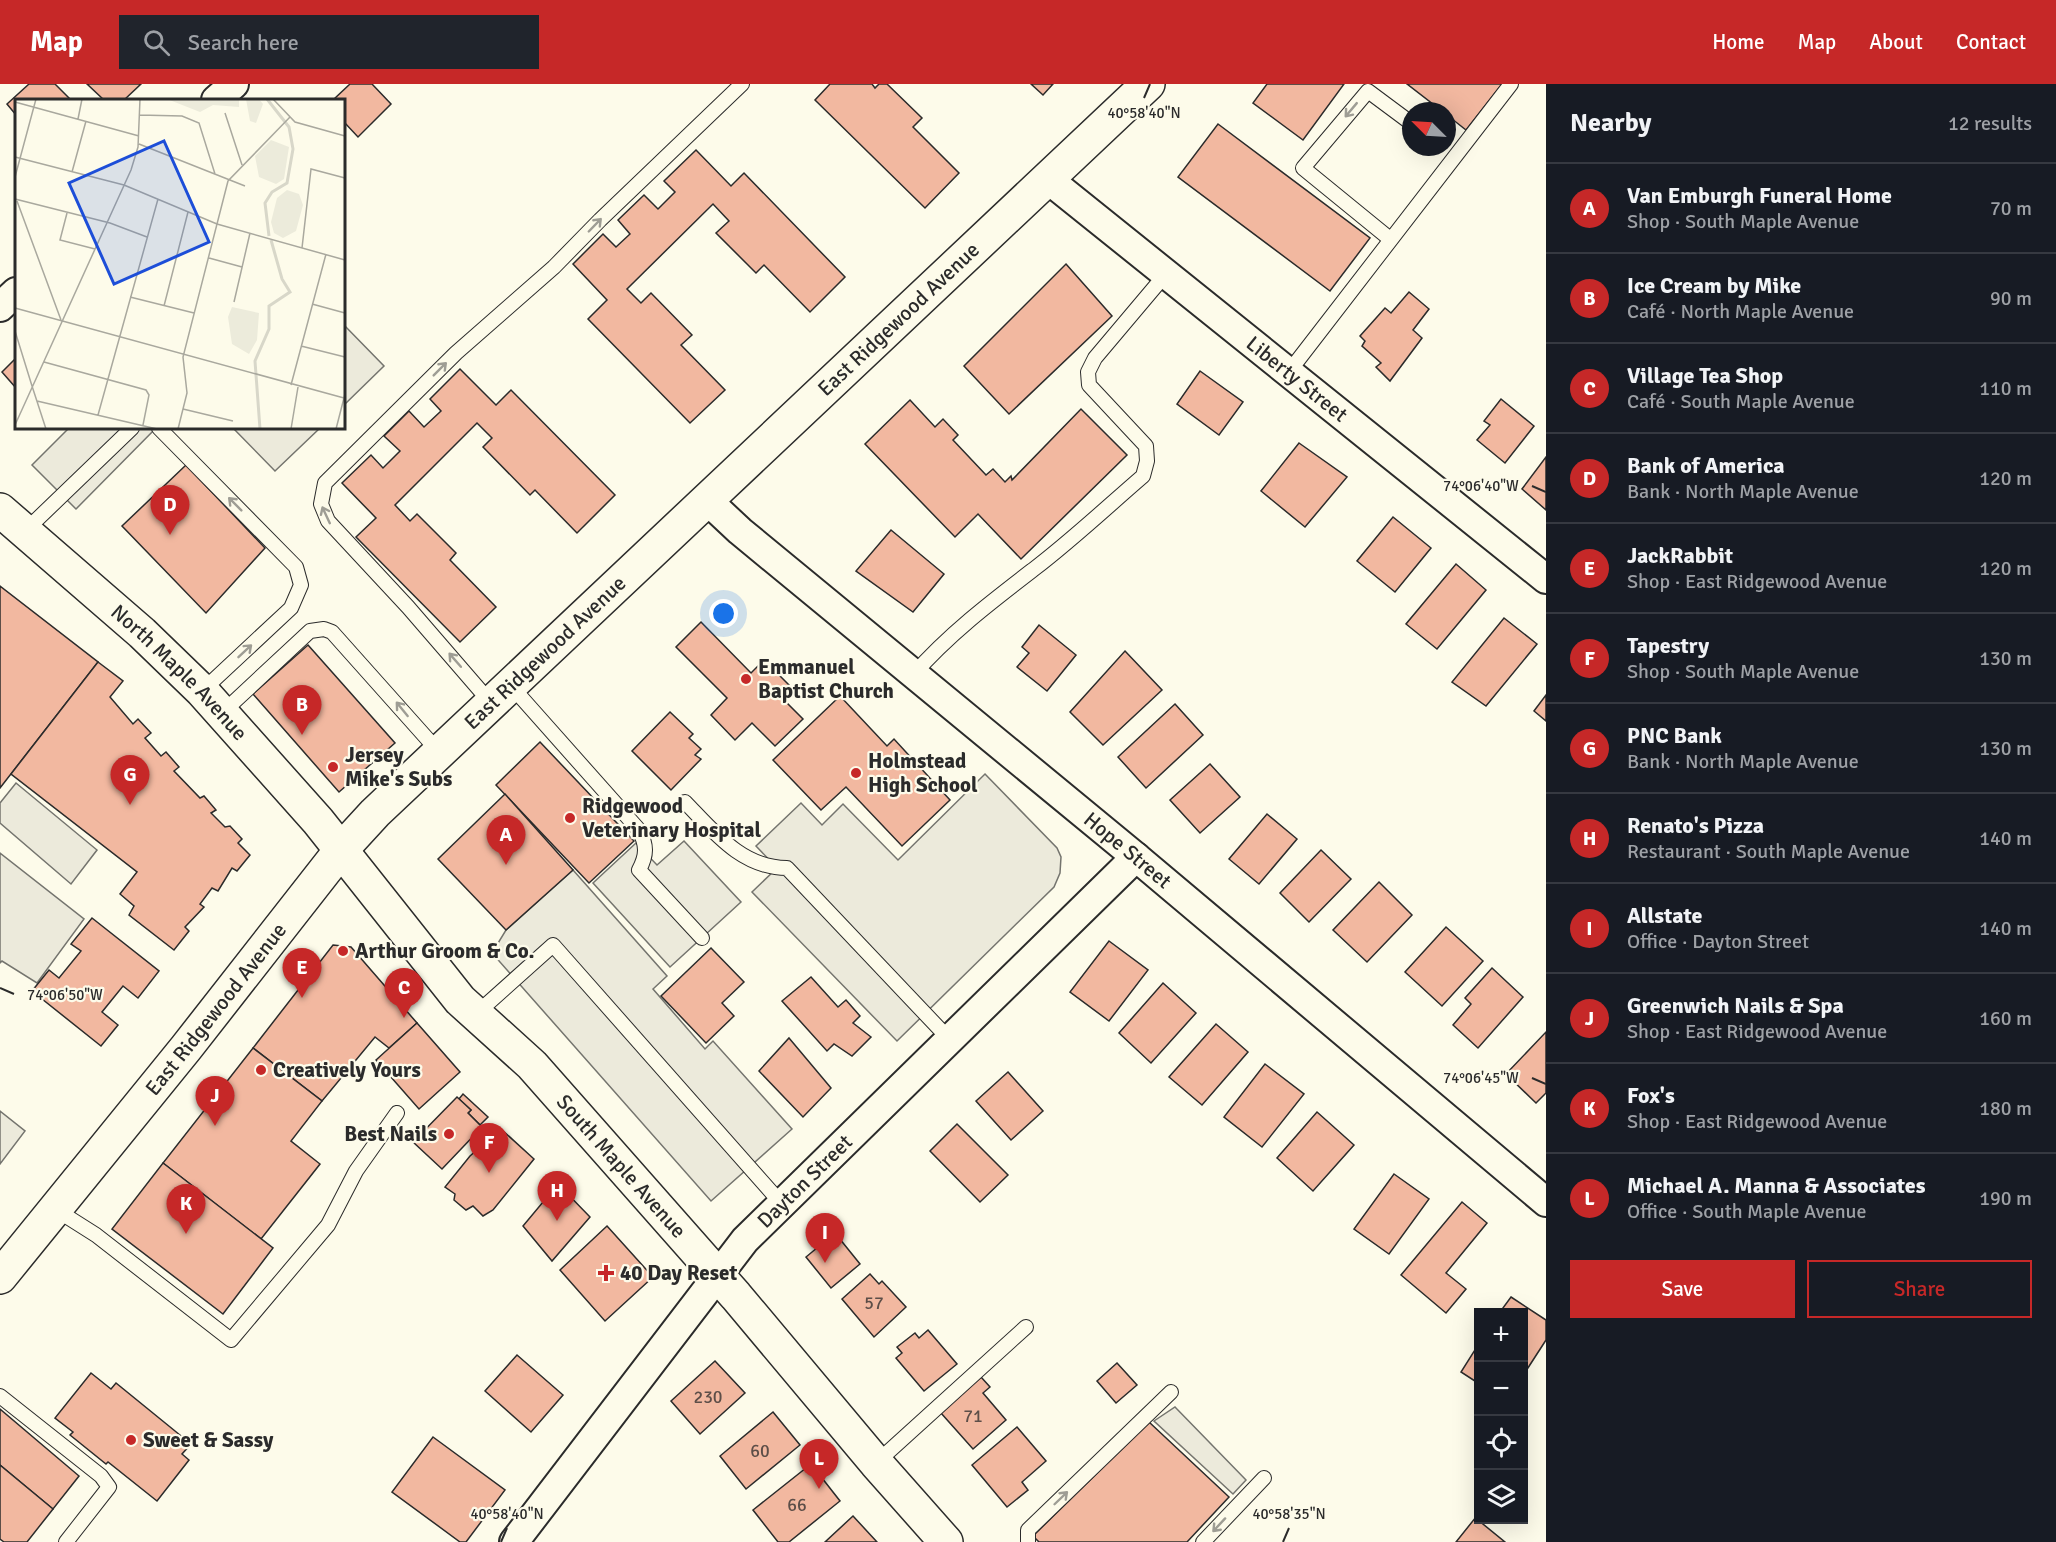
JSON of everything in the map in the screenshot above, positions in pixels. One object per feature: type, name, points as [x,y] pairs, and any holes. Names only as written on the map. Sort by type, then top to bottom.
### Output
[{"type":"main road","name":"East Ridgewood Avenue","points":[[0,1277],[186,1048],[341,850],[1049,180],[1143,86]]},
{"type":"main road","name":"North Maple Avenue","points":[[0,510],[142,633],[212,702],[341,850]]},
{"type":"main road","name":"South Maple Avenue","points":[[341,850],[460,1000],[532,1065],[718,1275],[876,1464],[946,1542]]},
{"type":"street","points":[[217,99],[234,84]]},
{"type":"street","name":"Liberty Street","points":[[1049,180],[1546,579]]},
{"type":"street","points":[[0,308],[15,293]]},
{"type":"street","name":"Hope Street","points":[[708,501],[740,531],[1136,857],[1546,1202]]},
{"type":"street","name":"Dayton Street","points":[[514,1542],[746,1240],[781,1203],[951,1041],[1136,857]]},
{"type":"lane","points":[[702,938],[639,870],[646,853],[645,842],[639,830],[408,607],[328,521],[321,504],[325,483],[456,353],[554,267],[742,84]]},
{"type":"lane","points":[[1456,143],[1511,84]]},
{"type":"lane","points":[[1390,239],[1303,168],[1368,91],[1402,116]]},
{"type":"lane","points":[[1288,373],[1390,239],[1446,156]]},
{"type":"lane","points":[[913,675],[933,652],[993,599],[1036,568],[1143,476],[1147,461],[1146,446],[1089,385],[1088,372],[1095,358],[1165,275]]},
{"type":"lane","points":[[24,532],[131,429]]},
{"type":"lane","points":[[160,429],[296,567],[301,585],[291,608],[212,702]]},
{"type":"lane","points":[[212,702],[310,631],[324,629],[332,632],[397,702],[440,754]]},
{"type":"lane","points":[[685,802],[732,850],[771,868],[787,868],[951,1041]]},
{"type":"lane","points":[[476,1014],[553,945],[781,1203]]},
{"type":"lane","points":[[55,1209],[96,1235],[231,1340],[328,1225],[356,1171],[397,1113]]},
{"type":"lane","points":[[876,1464],[1026,1327]]},
{"type":"lane","points":[[1028,1542],[1028,1530],[1171,1392]]},
{"type":"lane","points":[[0,1396],[101,1476],[109,1487],[66,1542]]},
{"type":"lane","points":[[1203,1542],[1264,1478]]},
{"type":"shaded area","points":[[345,326],[384,366],[345,404]]},
{"type":"shaded area","points":[[68,429],[155,429],[76,509],[32,465]]},
{"type":"shaded area","points":[[234,429],[319,429],[275,471]]},
{"type":"shaded area","points":[[985,774],[1057,848],[1061,857],[1060,873],[1054,887],[897,1041],[752,892],[777,868],[756,846],[801,803],[822,825],[843,804],[898,860]]},
{"type":"shaded area","points":[[16,783],[97,850],[71,884],[0,823],[0,803]]},
{"type":"shaded area","points":[[684,841],[741,902],[670,967],[593,883],[636,843],[657,865]]},
{"type":"shaded area","points":[[0,853],[84,919],[37,983],[2,961],[0,963]]},
{"type":"shaded area","points":[[573,870],[667,976],[653,989],[705,1049],[713,1041],[792,1129],[711,1201],[492,953],[506,930]]},
{"type":"shaded area","points":[[0,1111],[25,1131],[0,1164]]},
{"type":"shaded area","points":[[1175,1407],[1246,1480],[1233,1494],[1154,1421]]},
{"type":"building","points":[[29,84],[55,84],[70,99],[15,99],[15,114],[7,104]]},
{"type":"building","points":[[87,84],[141,84],[125,99],[103,99]]},
{"type":"building","points":[[350,84],[372,84],[391,104],[358,137],[345,123],[345,99],[334,99]]},
{"type":"building","points":[[830,84],[872,84],[875,88],[879,84],[887,84],[922,118],[913,127],[959,173],[925,208],[815,100]]},
{"type":"building","points":[[1031,84],[1053,84],[1043,95]]},
{"type":"building","points":[[1267,84],[1344,84],[1303,140],[1253,103]]},
{"type":"building","points":[[1407,84],[1502,84],[1466,130],[1456,122],[1456,102],[1430,102]]},
{"type":"building","points":[[1218,124],[1370,238],[1330,291],[1178,177]]},
{"type":"building","points":[[696,150],[731,186],[744,173],[845,277],[810,312],[764,265],[756,273],[716,233],[729,221],[713,204],[627,289],[641,303],[651,293],[692,335],[681,345],[725,390],[690,423],[588,319],[607,300],[573,264],[603,234],[616,247],[630,234],[618,220],[644,195],[658,209],[675,192],[664,181]]},
{"type":"building","points":[[1066,264],[1112,316],[1009,414],[964,366]]},
{"type":"building","points":[[1409,292],[1429,309],[1413,330],[1422,338],[1390,381],[1376,367],[1381,363],[1362,346],[1365,341],[1360,336],[1385,308],[1391,313]]},
{"type":"building","points":[[15,359],[15,387],[2,372]]},
{"type":"building","points":[[460,369],[496,405],[511,390],[615,495],[577,533],[535,490],[530,495],[483,447],[492,438],[477,423],[395,505],[410,521],[417,514],[456,553],[450,560],[496,607],[460,642],[356,537],[376,518],[342,483],[371,455],[383,468],[400,451],[384,436],[409,411],[424,427],[441,411],[430,399]]},
{"type":"building","points":[[1200,371],[1243,402],[1219,435],[1177,404]]},
{"type":"building","points":[[1501,399],[1534,426],[1505,463],[1477,440],[1490,425],[1484,421]]},
{"type":"building","points":[[910,400],[935,427],[943,419],[958,435],[953,440],[986,475],[993,469],[1005,482],[1011,476],[1012,480],[1081,409],[1127,455],[1021,559],[978,514],[955,537],[865,444]]},
{"type":"building","points":[[1299,443],[1347,477],[1305,527],[1261,491]]},
{"type":"building","points":[[1546,457],[1546,510],[1522,489]]},
{"type":"building","points":[[186,465],[265,548],[206,613],[122,526]]},
{"type":"building","points":[[1393,517],[1431,548],[1395,592],[1357,561]]},
{"type":"building","points":[[891,530],[944,574],[913,612],[856,571]]},
{"type":"building","points":[[1456,564],[1486,590],[1437,649],[1406,624]]},
{"type":"building","points":[[0,586],[98,662],[0,788]]},
{"type":"building","points":[[1504,618],[1537,644],[1486,706],[1452,682]]},
{"type":"building","name":"Emmanuel Baptist Church","points":[[701,622],[751,673],[764,660],[789,685],[779,695],[803,719],[775,746],[752,723],[735,740],[711,715],[727,698],[676,647]]},
{"type":"building","points":[[1039,625],[1076,655],[1047,691],[1017,667],[1029,653],[1022,647]]},
{"type":"building","points":[[308,645],[395,743],[339,792],[253,694]]},
{"type":"building","points":[[1125,651],[1162,690],[1103,745],[1070,712]]},
{"type":"building","points":[[98,662],[123,681],[110,697],[133,724],[138,719],[151,733],[145,738],[161,756],[166,752],[179,767],[174,771],[200,798],[204,796],[216,810],[211,813],[225,827],[230,826],[242,839],[238,843],[250,855],[237,871],[232,868],[218,891],[212,888],[200,904],[204,907],[185,927],[189,931],[174,950],[129,915],[134,906],[120,894],[137,872],[11,774]]},
{"type":"building","points":[[1546,695],[1546,721],[1534,711]]},
{"type":"building","name":"Holmstead High School","points":[[840,696],[887,746],[894,739],[950,800],[902,846],[846,787],[821,810],[773,760]]},
{"type":"building","points":[[1175,704],[1203,735],[1146,788],[1118,757]]},
{"type":"building","points":[[670,712],[693,734],[689,738],[701,749],[695,755],[701,759],[671,790],[632,751]]},
{"type":"building","name":"Ridgewood Veterinary Hospital","points":[[540,742],[634,841],[589,883],[496,785]]},
{"type":"building","points":[[1210,764],[1240,797],[1200,833],[1170,800]]},
{"type":"building","points":[[505,794],[573,870],[506,930],[438,859]]},
{"type":"building","points":[[1267,814],[1297,839],[1259,884],[1229,859]]},
{"type":"building","points":[[1321,850],[1351,879],[1309,922],[1280,893]]},
{"type":"building","points":[[1379,882],[1412,915],[1367,962],[1333,930]]},
{"type":"building","points":[[92,918],[159,971],[138,998],[123,986],[102,1012],[118,1025],[101,1046],[32,991],[49,970],[59,978],[81,951],[71,944]]},
{"type":"building","points":[[1446,927],[1483,961],[1442,1006],[1405,972]]},
{"type":"building","points":[[1109,941],[1148,970],[1109,1021],[1070,992]]},
{"type":"building","points":[[333,945],[351,947],[417,1023],[389,1048],[375,1037],[322,1101],[253,1048]]},
{"type":"building","points":[[711,948],[744,982],[722,1003],[734,1016],[706,1043],[661,996]]},
{"type":"building","points":[[1492,968],[1523,997],[1478,1048],[1453,1025],[1471,1004],[1465,998]]},
{"type":"building","points":[[811,977],[838,1007],[846,1000],[860,1016],[853,1023],[871,1037],[852,1056],[834,1044],[827,1051],[782,1001]]},
{"type":"building","points":[[1163,983],[1196,1013],[1151,1063],[1119,1033]]},
{"type":"building","points":[[417,1023],[460,1072],[419,1109],[376,1060]]},
{"type":"building","points":[[1216,1024],[1248,1052],[1202,1105],[1169,1077]]},
{"type":"building","points":[[1546,1032],[1546,1093],[1536,1103],[1506,1074]]},
{"type":"building","points":[[789,1038],[831,1088],[803,1117],[759,1071]]},
{"type":"building","points":[[253,1048],[322,1101],[291,1141],[320,1164],[261,1239],[163,1163]]},
{"type":"building","points":[[1265,1064],[1304,1094],[1262,1147],[1224,1117]]},
{"type":"building","points":[[1008,1072],[1043,1111],[1011,1140],[976,1101]]},
{"type":"building","points":[[463,1094],[488,1117],[480,1125],[468,1113],[471,1110],[459,1099]]},
{"type":"building","name":"Best Nails","points":[[457,1097],[471,1110],[468,1113],[482,1127],[442,1169],[413,1142]]},
{"type":"building","points":[[1317,1112],[1354,1145],[1313,1191],[1277,1158]]},
{"type":"building","points":[[957,1124],[1008,1175],[980,1202],[930,1151]]},
{"type":"building","points":[[501,1129],[534,1159],[493,1210],[483,1216],[473,1206],[466,1210],[454,1200],[455,1194],[445,1187],[470,1156]]},
{"type":"building","points":[[163,1163],[273,1248],[223,1314],[112,1229]]},
{"type":"building","points":[[1394,1174],[1429,1199],[1389,1254],[1354,1229]]},
{"type":"building","points":[[558,1184],[590,1217],[552,1261],[523,1226]]},
{"type":"building","points":[[1462,1202],[1487,1223],[1446,1273],[1466,1289],[1446,1313],[1401,1275]]},
{"type":"building","name":"40 Day Reset","points":[[607,1226],[653,1277],[605,1321],[560,1270]]},
{"type":"building","points":[[835,1233],[860,1264],[831,1288],[806,1257]]},
{"type":"building","points":[[870,1274],[879,1284],[882,1281],[906,1307],[874,1337],[842,1299]]},
{"type":"building","points":[[1511,1297],[1528,1308],[1503,1308]]},
{"type":"building","points":[[1528,1308],[1546,1320],[1546,1340],[1528,1368]]},
{"type":"building","points":[[928,1330],[957,1364],[924,1391],[896,1358],[902,1353],[897,1347],[915,1333],[919,1338]]},
{"type":"building","points":[[1474,1351],[1474,1380],[1461,1372]]},
{"type":"building","points":[[517,1355],[563,1395],[531,1432],[485,1391]]},
{"type":"building","points":[[715,1361],[745,1393],[700,1434],[671,1401]]},
{"type":"building","points":[[1117,1363],[1137,1385],[1116,1403],[1097,1381]]},
{"type":"building","name":"Sweet & Sassy","points":[[91,1373],[111,1389],[116,1383],[191,1444],[182,1454],[189,1460],[157,1501],[70,1435],[73,1432],[55,1418]]},
{"type":"building","points":[[981,1377],[990,1387],[983,1393],[1006,1420],[973,1449],[941,1413]]},
{"type":"building","points":[[0,1409],[79,1476],[53,1509],[0,1465]]},
{"type":"building","points":[[773,1412],[800,1445],[746,1489],[720,1456]]},
{"type":"building","points":[[1149,1422],[1229,1497],[1187,1542],[1039,1542],[1033,1536]]},
{"type":"building","points":[[1017,1427],[1046,1461],[1022,1482],[1028,1490],[1007,1507],[972,1465]]},
{"type":"building","points":[[433,1437],[505,1490],[466,1542],[460,1542],[392,1492]]},
{"type":"building","points":[[811,1464],[840,1501],[789,1542],[778,1542],[753,1510]]},
{"type":"building","points":[[0,1465],[53,1509],[27,1542],[4,1542],[0,1539]]},
{"type":"building","points":[[853,1516],[877,1542],[825,1542]]},
{"type":"building","points":[[1474,1520],[1474,1524],[1483,1524],[1505,1542],[1456,1542]]},
{"type":"place","name":"Bank of America","points":[[170,535]]},
{"type":"place","name":"Emmanuel Baptist Church","points":[[746,679]]},
{"type":"place","name":"Ice Cream by Mike","points":[[302,735]]},
{"type":"place","name":"Jersey Mike's Subs","points":[[333,767]]},
{"type":"place","name":"Holmstead High School","points":[[856,773]]},
{"type":"place","name":"PNC Bank","points":[[130,805]]},
{"type":"place","name":"Ridgewood Veterinary Hospital","points":[[570,818]]},
{"type":"place","name":"Van Emburgh Funeral Home","points":[[506,865]]},
{"type":"place","name":"Arthur Groom & Co.","points":[[343,951]]},
{"type":"place","name":"JackRabbit","points":[[302,998]]},
{"type":"place","name":"Village Tea Shop","points":[[404,1018]]},
{"type":"place","name":"Creatively Yours","points":[[261,1070]]},
{"type":"place","name":"Greenwich Nails & Spa","points":[[215,1126]]},
{"type":"place","name":"Best Nails","points":[[449,1134]]},
{"type":"place","name":"Tapestry","points":[[489,1173]]},
{"type":"place","name":"Renato's Pizza","points":[[557,1221]]},
{"type":"place","name":"Fox's","points":[[186,1234]]},
{"type":"place","name":"Allstate","points":[[825,1263]]},
{"type":"place","name":"40 Day Reset","points":[[606,1273]]},
{"type":"place","name":"Sweet & Sassy","points":[[131,1440]]},
{"type":"place","name":"Michael A. Manna & Associates","points":[[819,1489]]}]
